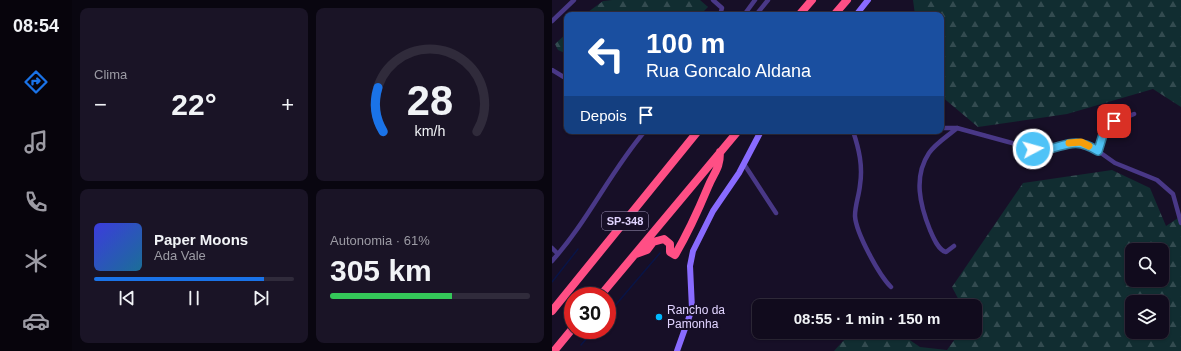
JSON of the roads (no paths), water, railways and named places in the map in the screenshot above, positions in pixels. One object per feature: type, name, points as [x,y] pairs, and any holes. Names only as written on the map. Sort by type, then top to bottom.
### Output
[{"type":"highway","points":[[802,12],[812,0]]},
{"type":"highway","points":[[837,12],[847,0]]},
{"type":"highway","name":"SP-348","points":[[552,311],[696,134]]},
{"type":"highway","name":"SP-348","points":[[608,287],[735,134]]},
{"type":"highway","points":[[635,254],[647,250],[653,242],[664,239],[670,244],[670,252],[675,255],[694,221],[708,186],[720,164],[720,152]]},
{"type":"highway","points":[[554,351],[564,339]]},
{"type":"main road","points":[[858,12],[868,0]]},
{"type":"main road","points":[[677,351],[692,308],[690,266],[693,251],[713,211],[744,164],[759,134]]},
{"type":"street","points":[[552,21],[574,0]]},
{"type":"street","points":[[713,0],[722,8],[721,12]]},
{"type":"street","points":[[746,12],[755,0]]},
{"type":"street","points":[[758,12],[768,0]]},
{"type":"street","points":[[552,70],[564,77]]},
{"type":"street","points":[[1098,151],[1107,125],[1134,114]]},
{"type":"street","points":[[944,128],[957,128],[1038,150],[1074,142],[1081,142],[1098,151],[1115,163],[1157,180],[1173,194],[1181,223]]},
{"type":"street","points":[[954,246],[946,252],[942,251],[936,243],[923,213],[919,182],[922,167],[930,152],[957,128]]},
{"type":"street","points":[[552,261],[582,223],[643,134]]},
{"type":"street","points":[[854,134],[859,149],[861,166],[860,185],[856,207],[856,224],[876,268],[891,287]]},
{"type":"street","points":[[744,164],[776,213]]},
{"type":"street","points":[[552,248],[558,254]]},
{"type":"waterway","points":[[552,282],[578,249]]},
{"type":"waterway","points":[[616,304],[660,253]]},
{"type":"waterway","points":[[581,345],[586,339]]},
{"type":"place","name":"Rancho da Pamonha","points":[[659,317]]}]
